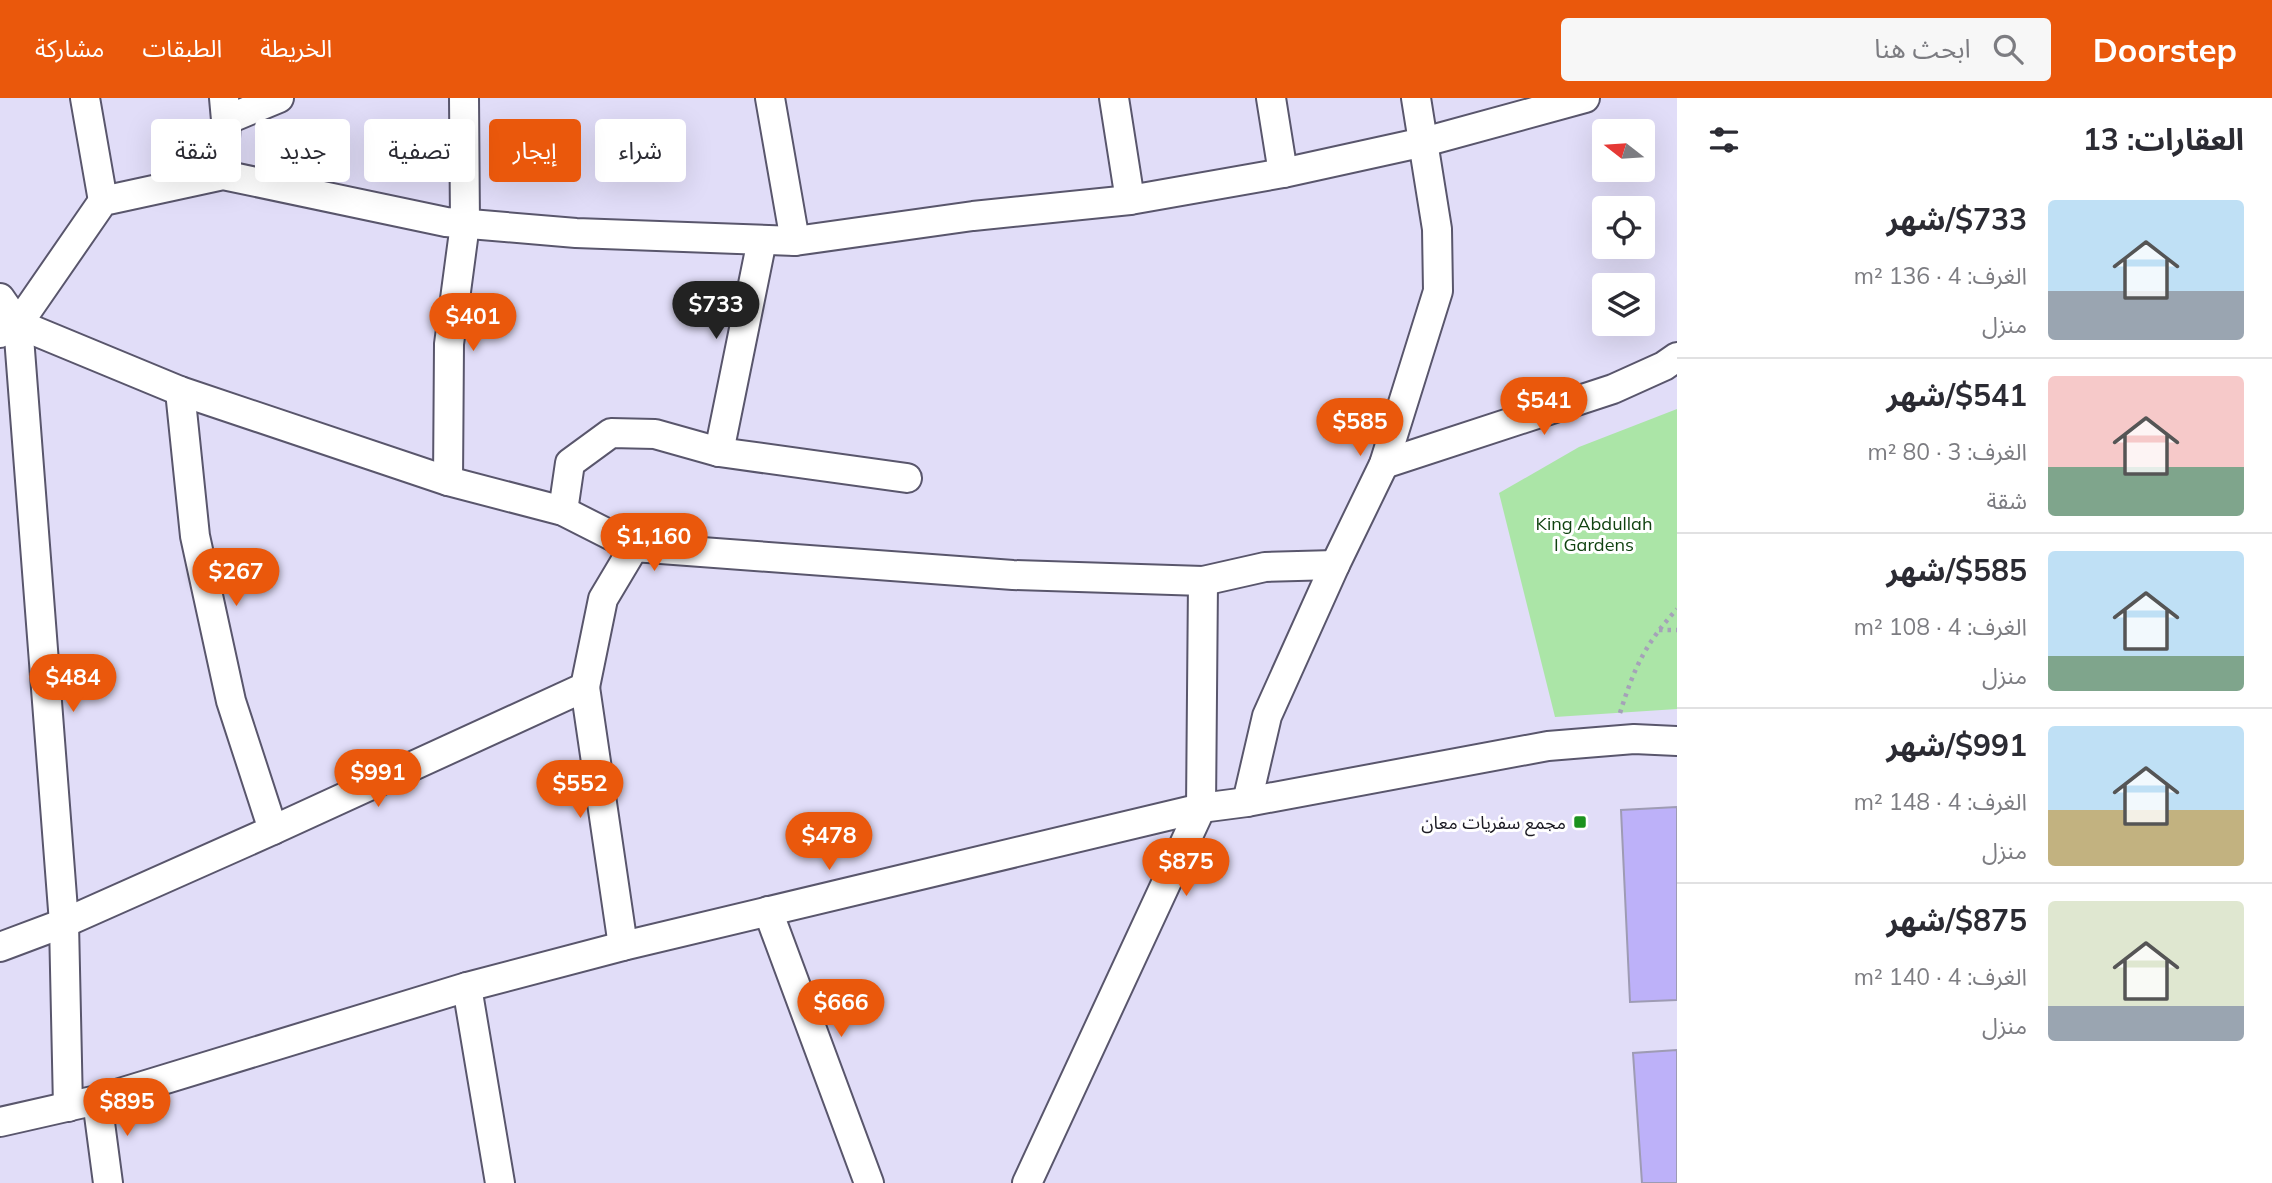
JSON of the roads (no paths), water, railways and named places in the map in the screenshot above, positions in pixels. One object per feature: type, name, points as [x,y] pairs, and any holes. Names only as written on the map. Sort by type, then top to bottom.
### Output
[{"type":"street","points":[[85,98],[103,201]]},
{"type":"street","points":[[225,109],[279,98]]},
{"type":"street","points":[[448,481],[449,344],[465,224],[464,98]]},
{"type":"street","points":[[770,98],[795,241]]},
{"type":"street","points":[[1114,98],[1130,200]]},
{"type":"street","points":[[1271,98],[1283,173]]},
{"type":"street","points":[[1247,802],[1267,716],[1384,464],[1438,291],[1437,229],[1416,98]]},
{"type":"street","points":[[241,179],[446,222],[576,233],[795,241],[973,216],[1130,200],[1283,173],[1424,142],[1585,98]]},
{"type":"street","points":[[9,328],[103,201],[191,182]]},
{"type":"street","points":[[719,452],[762,240]]},
{"type":"street","points":[[0,298],[9,328],[64,923],[68,1107]]},
{"type":"street","points":[[9,328],[180,391],[448,481],[563,511],[634,547],[1013,575],[1203,581],[1265,567],[1335,565]]},
{"type":"street","points":[[1384,464],[1613,389],[1664,366],[1677,357]]},
{"type":"street","points":[[180,391],[198,548],[231,701],[273,830]]},
{"type":"street","points":[[563,511],[570,463],[611,433],[655,434],[719,452],[906,478]]},
{"type":"street","points":[[623,946],[585,687],[603,599],[634,547]]},
{"type":"street","points":[[1027,1183],[1201,808],[1203,581]]},
{"type":"street","points":[[0,947],[64,923],[585,687]]},
{"type":"street","points":[[0,1122],[97,1100],[467,987],[623,946],[1201,808],[1247,802],[1548,746],[1634,739],[1677,741]]},
{"type":"street","points":[[768,911],[869,1183]]},
{"type":"street","points":[[467,987],[500,1183]]},
{"type":"street","points":[[97,1100],[108,1183]]},
{"type":"place","name":"مجمع سفريات معان","points":[[1580,822]]},
{"type":"park label","name":"King Abdullah I Gardens","points":[[1594,534]]}]
